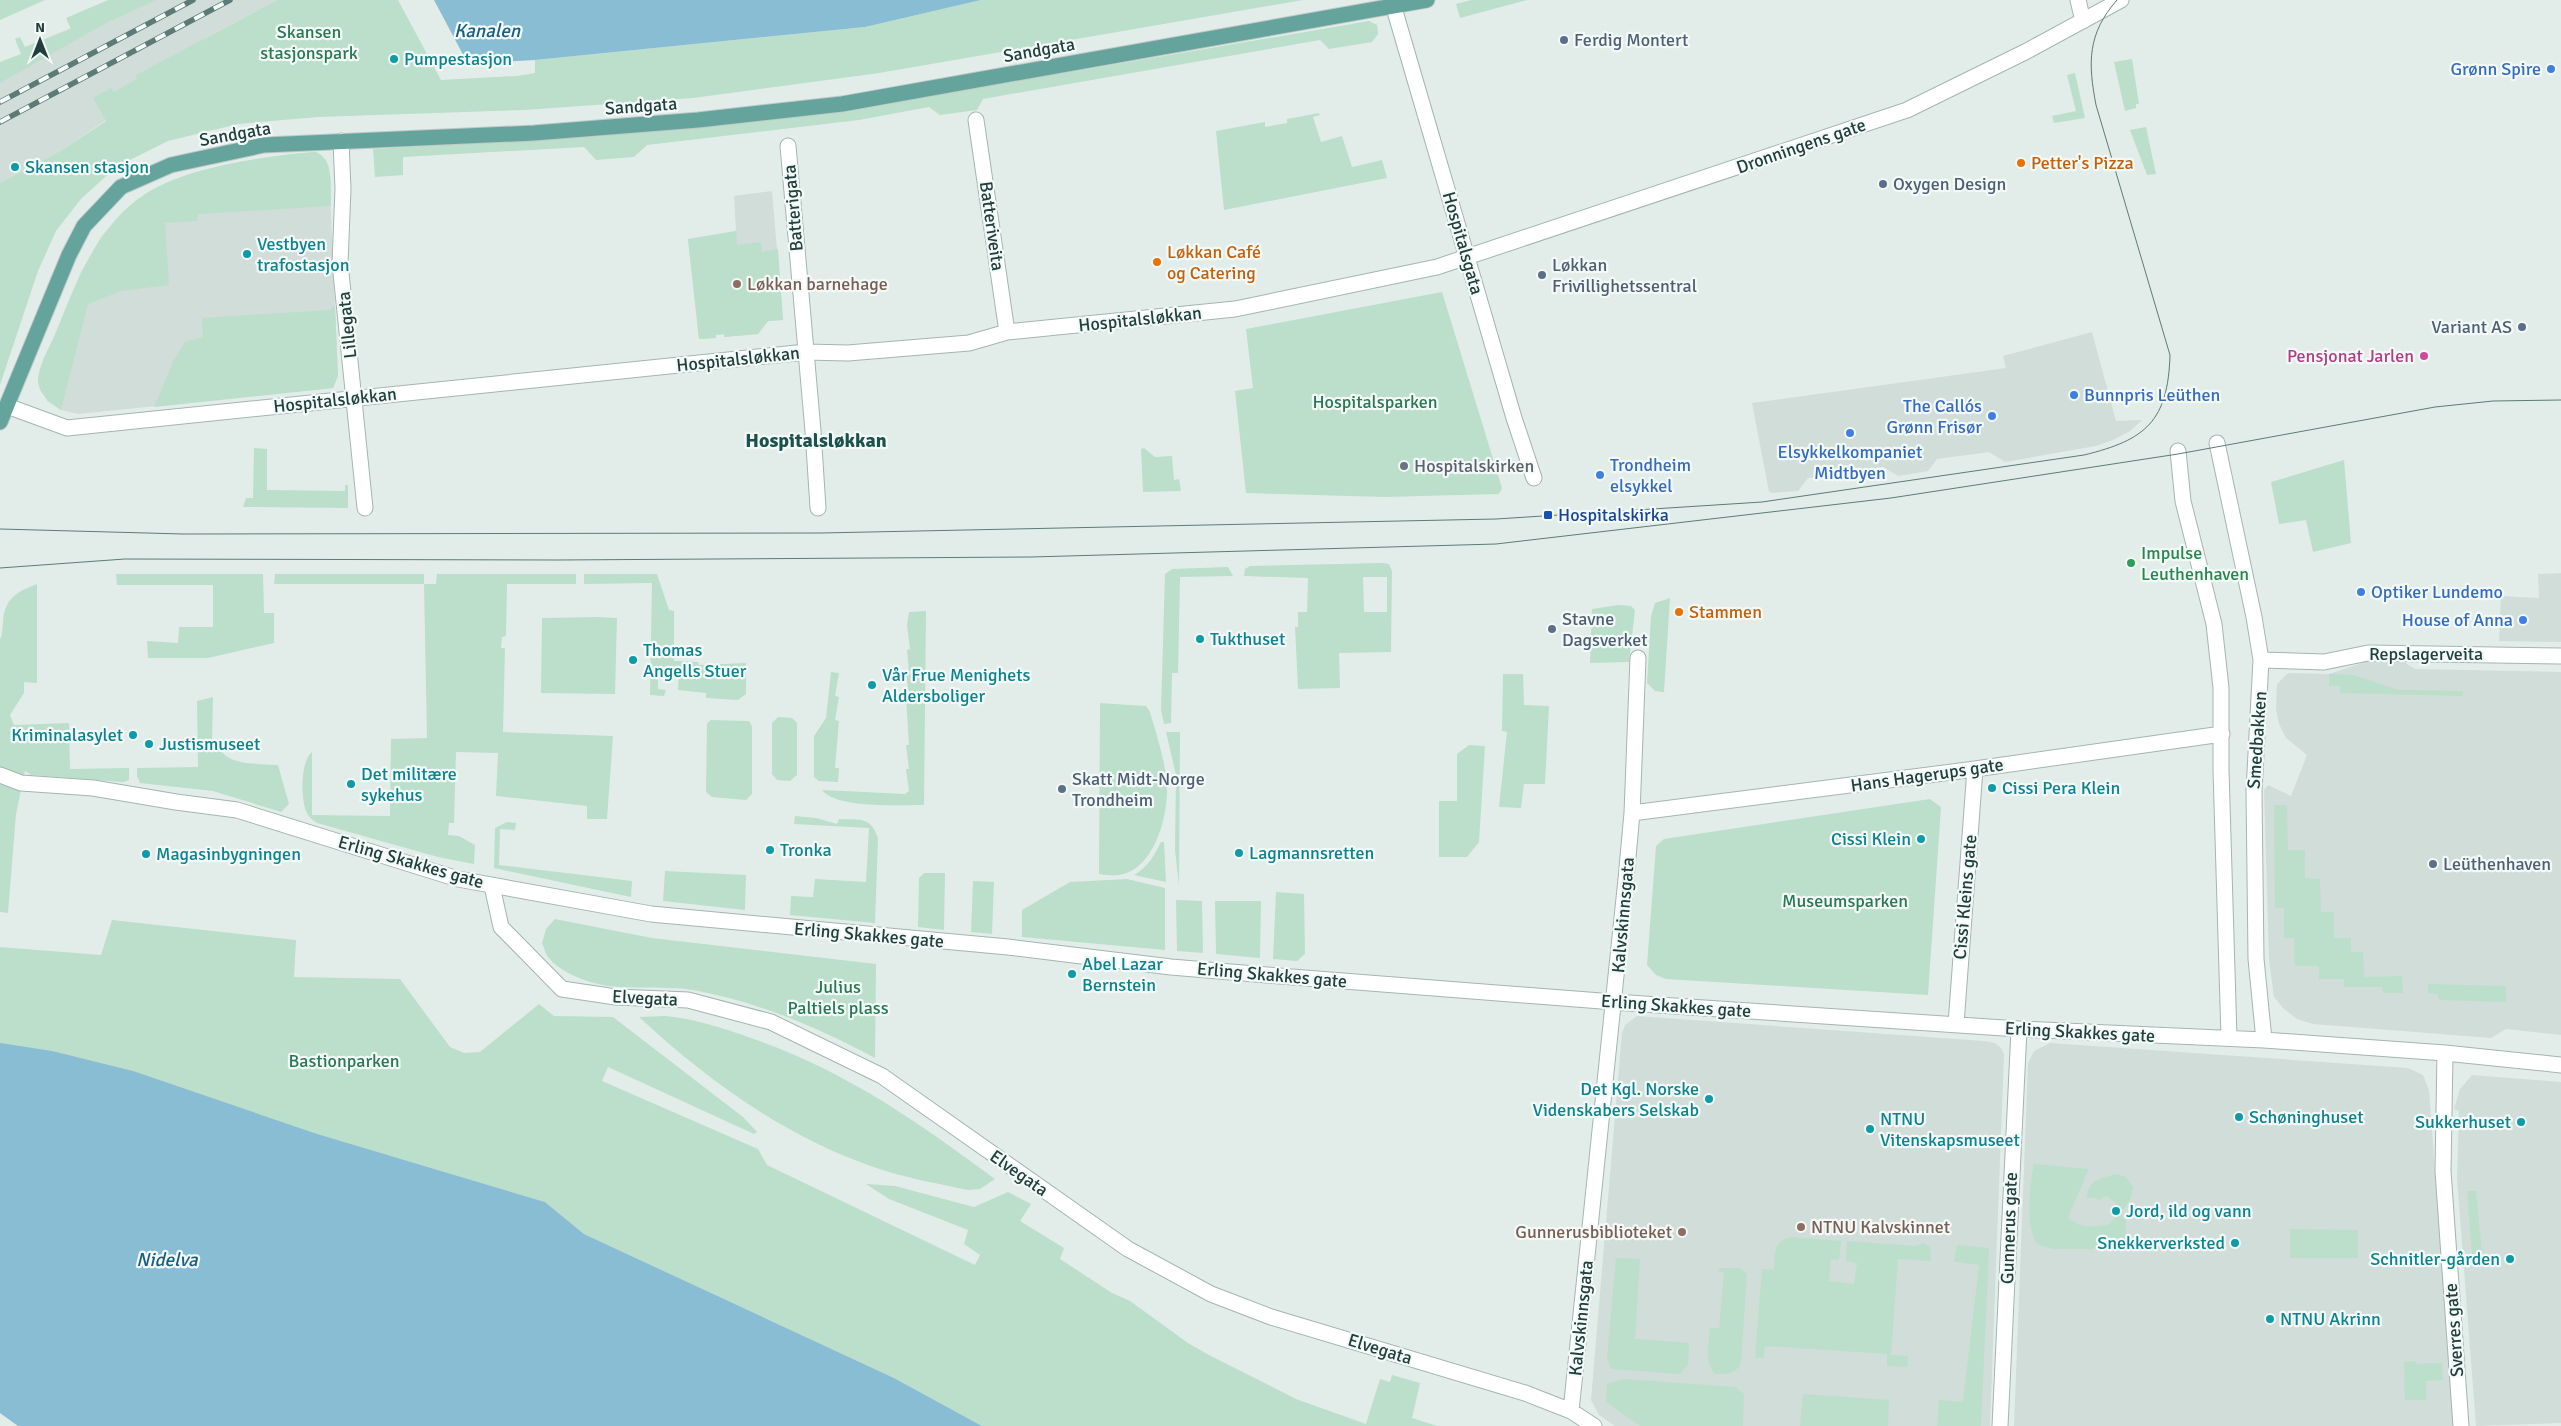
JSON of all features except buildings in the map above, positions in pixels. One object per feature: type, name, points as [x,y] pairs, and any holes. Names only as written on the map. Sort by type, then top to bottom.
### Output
[{"type":"main road","name":"Sandgata","points":[[0,422],[69,255],[84,226],[121,186],[171,166],[264,145],[534,133],[698,120],[842,104],[1142,50],[1394,8],[1427,0]]},
{"type":"street","points":[[2078,0],[2083,21]]},
{"type":"street","name":"Dronningens gate","points":[[1467,256],[1704,180],[1829,134],[1907,110],[2121,0]]},
{"type":"street","name":"Hospitalsgata","points":[[1394,8],[1534,478]]},
{"type":"street","name":"Batteriveita","points":[[976,120],[1007,332]]},
{"type":"street","name":"Lillegata","points":[[341,141],[343,189],[340,263],[365,508]]},
{"type":"street","name":"Batterigata","points":[[788,146],[818,508]]},
{"type":"street","name":"Hospitalsløkkan","points":[[7,406],[67,428],[806,352],[848,353],[969,343],[1007,332],[1235,309],[1437,267],[1467,256]]},
{"type":"street","name":"Smedbakken","points":[[2217,443],[2254,617],[2261,660],[2254,791],[2256,959],[2264,1040]]},
{"type":"street","name":"Smedbakken","points":[[2178,451],[2184,501],[2217,646],[2222,734],[2229,1038]]},
{"type":"street","name":"Repslagerveita","points":[[2261,660],[2324,662],[2368,653],[2561,656]]},
{"type":"street","name":"Kalvskinnsgata","points":[[1571,1411],[1632,813],[1638,658]]},
{"type":"street","name":"Hans Hagerups gate","points":[[1632,813],[1976,769],[2222,734]]},
{"type":"street","name":"Cissi Kleins gate","points":[[1956,1024],[1976,769]]},
{"type":"street","name":"Erling Skakkes gate","points":[[0,775],[21,782],[92,788],[237,810],[458,880],[651,914],[1008,947],[1208,970],[1614,1002],[2019,1029],[2264,1040],[2445,1053],[2561,1065]]},
{"type":"street","name":"Elvegata","points":[[492,886],[501,927],[562,989],[616,997],[688,1000],[771,1022],[882,1076],[1128,1249],[1211,1294],[1271,1317],[1524,1392],[1571,1411],[1594,1426]]},
{"type":"street","name":"Gunnerus gate","points":[[2000,1426],[2019,1029]]},
{"type":"street","name":"Sverres gate","points":[[2445,1053],[2443,1171],[2461,1426]]},
{"type":"shaded area","points":[[139,0],[277,0],[207,37],[99,108],[106,120],[62,150],[0,183],[0,72],[29,58],[25,47]]},
{"type":"shaded area","points":[[316,152],[326,160],[329,168],[338,376],[333,388],[78,414],[61,410],[47,401],[38,381],[43,363],[81,272],[101,237],[122,214],[145,194],[168,182],[192,173],[290,154]]},
{"type":"shaded area","name":"Løkkan barnehage","points":[[772,191],[783,320],[768,321],[758,334],[724,337],[724,334],[716,335],[716,338],[699,339],[688,239],[736,231],[734,196]]},
{"type":"shaded area","points":[[2092,332],[2116,421],[2142,420],[2130,431],[2113,440],[2096,446],[2005,462],[1989,452],[1937,459],[1928,471],[1898,476],[1883,467],[1808,478],[1798,491],[1769,492],[1752,403],[2006,368],[2003,356]]},
{"type":"shaded area","points":[[2561,573],[2561,642],[2499,641],[2501,596],[2539,598],[2538,574]]},
{"type":"shaded area","points":[[2374,659],[2399,659],[2415,669],[2561,672],[2561,1035],[2506,1029],[2491,1038],[2313,1024],[2297,1019],[2284,1009],[2274,997],[2269,959],[2264,790],[2268,785],[2291,796],[2307,755],[2286,738],[2279,724],[2276,709],[2277,684],[2288,673],[2329,674]]},
{"type":"shaded area","name":"NTNU Kalvskinnet","points":[[1637,1016],[1984,1041],[1995,1043],[2001,1048],[2004,1054],[1990,1426],[1615,1426],[1599,1415],[1591,1400],[1622,1033],[1625,1025]]},
{"type":"shaded area","points":[[2050,1043],[2408,1068],[2423,1075],[2429,1090],[2454,1426],[2014,1426],[2028,1063],[2034,1051]]},
{"type":"shaded area","points":[[2472,1075],[2561,1082],[2561,1423],[2476,1426],[2457,1178],[2459,1111],[2454,1109],[2460,1089]]},
{"type":"green space","points":[[0,0],[45,0],[0,20]]},
{"type":"green space","points":[[108,0],[156,0],[106,23],[0,83],[0,62],[21,54],[15,39],[20,37],[25,47],[71,29],[66,18]]},
{"type":"green space","name":"Skansen stasjonspark","points":[[277,0],[398,0],[441,80],[517,76],[535,73],[535,60],[865,27],[981,0],[1303,0],[879,73],[693,98],[525,110],[318,117],[238,124],[168,141],[116,167],[81,199],[56,231],[38,271],[0,385],[0,183],[62,150],[106,121],[93,98],[111,88],[114,92],[137,79],[136,75]]},
{"type":"green space","points":[[1471,0],[1527,0],[1460,18],[1456,4]]},
{"type":"green space","points":[[1369,21],[1377,25],[1378,34],[1372,42],[1329,49],[1320,40],[983,99],[977,110],[940,115],[929,107],[859,120],[647,145],[634,157],[596,160],[584,147],[403,157],[403,175],[375,177],[373,149],[602,136],[836,112]]},
{"type":"green space","points":[[2132,59],[2139,104],[2136,104],[2136,108],[2125,111],[2114,62]]},
{"type":"green space","points":[[2075,73],[2085,118],[2054,123],[2052,116],[2076,111],[2067,75]]},
{"type":"green space","points":[[1319,113],[1320,115],[1313,117],[1321,142],[1342,136],[1352,167],[1382,160],[1387,178],[1224,210],[1216,131],[1265,122],[1265,127],[1287,123],[1287,119]]},
{"type":"green space","points":[[2146,127],[2156,174],[2147,175],[2130,130]]},
{"type":"green space","points":[[316,152],[322,156],[329,168],[331,206],[198,214],[197,221],[165,223],[169,285],[121,291],[88,304],[61,410],[46,398],[39,386],[38,375],[71,295],[101,238],[114,221],[130,206],[147,193],[165,184],[206,169],[275,156]]},
{"type":"green space","name":"Løkkan barnehage","points":[[736,231],[737,245],[761,242],[762,252],[778,249],[783,320],[768,321],[758,334],[724,337],[724,334],[716,335],[716,338],[699,339],[688,239]]},
{"type":"green space","name":"Hospitalsparken","points":[[1442,292],[1502,488],[1499,494],[1385,497],[1246,493],[1235,391],[1253,388],[1246,329]]},
{"type":"green space","points":[[335,306],[338,376],[333,388],[154,407],[174,360],[185,342],[203,337],[202,318],[329,310]]},
{"type":"green space","points":[[254,448],[267,449],[267,490],[345,491],[345,485],[348,485],[348,508],[243,507],[246,498],[253,498]]},
{"type":"green space","points":[[1144,448],[1155,457],[1172,456],[1174,480],[1179,479],[1181,491],[1143,492],[1141,449]]},
{"type":"green space","points":[[2344,460],[2351,543],[2313,552],[2306,520],[2279,524],[2271,482]]},
{"type":"green space","points":[[1389,564],[1392,571],[1391,652],[1339,653],[1340,688],[1298,689],[1295,627],[1298,627],[1298,612],[1307,612],[1308,578],[1244,576],[1245,569],[1250,566]],"holes":[[[1363,577],[1387,577],[1387,612],[1364,612]]]},
{"type":"green space","points":[[1228,567],[1233,576],[1180,577],[1178,673],[1172,673],[1171,723],[1164,724],[1161,710],[1165,574],[1172,569]]},
{"type":"green space","points":[[116,574],[263,574],[264,613],[274,613],[274,643],[208,658],[148,658],[147,641],[178,643],[179,627],[213,627],[213,585],[117,585]]},
{"type":"green space","points":[[275,574],[424,574],[424,584],[274,584]]},
{"type":"green space","points":[[437,574],[576,574],[576,584],[507,584],[506,636],[502,637],[501,648],[505,648],[503,732],[613,736],[607,819],[587,819],[587,806],[496,796],[498,753],[456,752],[454,823],[449,823],[448,835],[459,836],[475,845],[474,864],[438,857],[317,823],[309,816],[305,809],[302,782],[305,764],[312,752],[312,815],[390,816],[391,739],[427,738],[424,584],[436,584]]},
{"type":"green space","points":[[584,574],[657,574],[669,610],[674,611],[674,661],[698,662],[699,665],[746,663],[746,694],[738,700],[706,698],[706,693],[678,690],[679,671],[658,671],[658,689],[666,690],[664,696],[650,695],[652,583],[584,584]]},
{"type":"green space","points":[[37,584],[37,683],[24,682],[24,693],[10,715],[14,725],[69,723],[70,769],[129,768],[129,780],[123,782],[31,775],[25,771],[16,814],[8,913],[0,912],[0,639],[4,615],[9,602],[23,590]]},
{"type":"green space","points":[[1670,598],[1664,692],[1655,691],[1647,683],[1651,616],[1655,603]]},
{"type":"green space","points":[[1618,605],[1631,606],[1635,610],[1629,662],[1590,663],[1592,609]]},
{"type":"green space","points":[[926,611],[924,805],[870,805],[830,796],[822,790],[905,794],[909,791],[906,769],[909,769],[906,745],[909,745],[906,697],[909,696],[906,673],[909,673],[907,650],[910,649],[907,625],[909,612]]},
{"type":"green space","points":[[542,618],[617,618],[615,694],[541,693]]},
{"type":"green space","points":[[831,672],[839,673],[835,696],[839,697],[835,720],[839,721],[835,768],[839,768],[838,782],[819,781],[814,777],[814,736],[826,718]]},
{"type":"green space","points":[[1503,674],[1523,674],[1524,705],[1549,706],[1545,784],[1524,784],[1521,808],[1499,807],[1507,732],[1502,731]]},
{"type":"green space","points":[[2329,674],[2353,675],[2399,690],[2463,691],[2463,696],[2340,693],[2340,686],[2329,686]]},
{"type":"green space","points":[[213,697],[212,743],[218,743],[221,751],[234,760],[278,765],[289,804],[281,812],[213,791],[140,783],[137,776],[137,768],[198,767],[197,701]]},
{"type":"green space","points":[[1100,703],[1146,706],[1150,712],[1167,781],[1164,816],[1156,842],[1141,864],[1131,871],[1119,875],[1099,874]]},
{"type":"green space","points":[[778,717],[792,718],[797,723],[797,775],[790,781],[777,780],[772,774],[772,723]]},
{"type":"green space","points":[[711,720],[749,721],[752,726],[752,794],[746,800],[712,797],[706,792],[707,723]]},
{"type":"green space","points":[[1166,732],[1180,732],[1179,886],[1175,850],[1176,775]]},
{"type":"green space","points":[[1469,745],[1485,746],[1479,842],[1467,857],[1439,857],[1439,801],[1457,801],[1457,754]]},
{"type":"green space","name":"Museumsparken","points":[[1930,799],[1941,807],[1928,995],[1666,979],[1656,975],[1647,965],[1656,846],[1664,839]]},
{"type":"green space","points":[[2274,805],[2287,805],[2288,850],[2305,850],[2305,878],[2320,879],[2321,912],[2334,912],[2334,938],[2351,938],[2351,952],[2363,952],[2364,977],[2402,976],[2403,993],[2383,993],[2382,987],[2344,987],[2344,979],[2319,979],[2319,966],[2295,966],[2294,938],[2284,938],[2284,908],[2275,908]]},
{"type":"green space","points":[[795,816],[816,818],[837,824],[839,819],[858,820],[872,826],[878,838],[875,923],[790,915],[791,896],[813,897],[815,879],[866,882],[869,828],[794,824]]},
{"type":"green space","points":[[507,822],[516,823],[515,830],[500,829],[499,865],[632,881],[631,897],[494,868],[495,828]]},
{"type":"green space","points":[[1161,842],[1164,842],[1166,882],[1134,875],[1150,861]]},
{"type":"green space","points":[[665,871],[746,875],[745,910],[663,901]]},
{"type":"green space","points":[[924,873],[945,873],[944,930],[918,927],[919,878]]},
{"type":"green space","points":[[1127,879],[1165,888],[1165,950],[1022,937],[1022,910],[1070,882]]},
{"type":"green space","points":[[973,881],[994,882],[992,934],[971,932]]},
{"type":"green space","points":[[1276,892],[1304,894],[1305,954],[1297,961],[1273,959]]},
{"type":"green space","points":[[1176,900],[1202,901],[1203,953],[1177,951]]},
{"type":"green space","points":[[1215,901],[1261,901],[1260,958],[1216,954]]},
{"type":"green space","name":"Julius Paltiels plass","points":[[555,919],[652,938],[876,964],[875,1058],[809,1026],[741,1001],[693,990],[617,987],[588,981],[575,976],[552,962],[542,943],[546,929]]},
{"type":"green space","name":"Bastionparken","points":[[112,920],[296,940],[294,977],[400,979],[450,1047],[464,1053],[480,1052],[539,1004],[554,1016],[613,1017],[743,1117],[757,1132],[754,1134],[608,1067],[602,1081],[758,1149],[767,1165],[975,1265],[980,1255],[964,1244],[968,1230],[889,1199],[866,1184],[895,1186],[974,1207],[1008,1192],[1031,1204],[1020,1221],[1064,1248],[1060,1259],[1112,1293],[1130,1301],[1188,1343],[1209,1355],[1296,1399],[1366,1424],[1380,1379],[1390,1382],[1392,1375],[1420,1383],[1412,1418],[1437,1426],[982,1426],[894,1378],[584,1234],[545,1202],[401,1159],[0,1059],[0,947],[101,955]]},
{"type":"green space","points":[[2428,984],[2506,986],[2506,1002],[2439,1000],[2438,994],[2428,993]]},
{"type":"green space","points":[[666,1016],[699,1022],[730,1031],[785,1051],[818,1066],[908,1117],[995,1179],[980,1189],[968,1190],[930,1182],[868,1165],[805,1138],[746,1103],[718,1083],[639,1017]]},
{"type":"green space","points":[[2034,1164],[2089,1169],[2068,1217],[2082,1226],[2093,1227],[2110,1224],[2118,1214],[2126,1220],[2126,1240],[2123,1246],[2116,1249],[2053,1249],[2037,1244],[2033,1237],[2030,1216],[2030,1194]]},
{"type":"green space","points":[[2117,1174],[2126,1177],[2133,1187],[2130,1200],[2123,1210],[2115,1209],[2115,1202],[2106,1196],[2099,1200],[2087,1198],[2090,1187],[2096,1181]]},
{"type":"green space","points":[[2467,1191],[2476,1191],[2482,1253],[2472,1254]]},
{"type":"green space","points":[[2290,1229],[2358,1230],[2358,1258],[2290,1258]]},
{"type":"green space","points":[[1791,1237],[1841,1241],[1839,1260],[1831,1259],[1829,1281],[1854,1284],[1857,1263],[1846,1261],[1847,1241],[1915,1246],[1924,1243],[1930,1247],[1931,1261],[1898,1259],[1891,1355],[1908,1356],[1907,1367],[1887,1366],[1887,1354],[1765,1346],[1764,1358],[1755,1358],[1762,1269],[1774,1270],[1775,1253],[1778,1245]]},
{"type":"green space","points":[[1957,1245],[1989,1248],[1981,1426],[1937,1426],[1939,1400],[1963,1402],[1979,1265],[1954,1262]]},
{"type":"green space","points":[[1616,1258],[1640,1259],[1635,1339],[1689,1343],[1688,1365],[1680,1374],[1611,1369],[1607,1358]]},
{"type":"green space","points":[[1720,1268],[1740,1268],[1747,1274],[1741,1363],[1734,1372],[1715,1374],[1709,1364],[1708,1346],[1710,1328],[1719,1328],[1724,1272],[1718,1271]]},
{"type":"green space","points":[[2415,1361],[2416,1364],[2442,1363],[2443,1380],[2426,1381],[2426,1400],[2405,1400],[2404,1362]]},
{"type":"green space","points":[[1624,1379],[1735,1387],[1744,1394],[1743,1426],[1640,1426],[1606,1402],[1607,1384]]},
{"type":"green space","points":[[1803,1394],[1889,1400],[1888,1426],[1800,1426]]},
{"type":"water","name":"Kanalen","points":[[434,0],[981,0],[865,27],[535,60],[468,64]]},
{"type":"water","name":"Nidelva","points":[[0,1043],[52,1051],[133,1071],[317,1134],[545,1202],[584,1234],[894,1378],[982,1426],[18,1426],[0,1413]]},
{"type":"tram line","points":[[0,529],[183,534],[821,533],[1496,519],[1762,502],[2084,455],[2123,442],[2138,434],[2150,424],[2158,412],[2164,396],[2170,355],[2093,90],[2091,62],[2095,37],[2107,13],[2117,0]]},
{"type":"tram line","points":[[0,568],[125,559],[558,560],[1031,557],[1496,544],[1891,498],[2178,454],[2435,407],[2493,401],[2561,400]]},
{"type":"railway","points":[[0,102],[193,0]]},
{"type":"railway","points":[[0,122],[230,0]]},
{"type":"place","name":"Ferdig Montert","points":[[1564,40]]},
{"type":"place","name":"Pumpestasjon","points":[[394,59]]},
{"type":"place","name":"Grønn Spire","points":[[2551,69]]},
{"type":"place","name":"Petter's Pizza","points":[[2021,163]]},
{"type":"place","name":"Skansen stasjon","points":[[15,167]]},
{"type":"place","name":"Oxygen Design","points":[[1883,184]]},
{"type":"place","name":"Vestbyen trafostasjon","points":[[247,254]]},
{"type":"place","name":"Løkkan Café og Catering","points":[[1157,262]]},
{"type":"place","name":"Løkkan Frivillighetssentral","points":[[1542,275]]},
{"type":"place","name":"Løkkan barnehage","points":[[737,284]]},
{"type":"place","name":"Variant AS","points":[[2522,327]]},
{"type":"place","name":"Pensjonat Jarlen","points":[[2424,356]]},
{"type":"place","name":"Bunnpris Leüthen","points":[[2074,395]]},
{"type":"place","name":"The Callós Grønn Frisør","points":[[1992,416]]},
{"type":"place","name":"Elsykkelkompaniet Midtbyen","points":[[1850,433]]},
{"type":"place","name":"Hospitalskirken","points":[[1404,466]]},
{"type":"place","name":"Trondheim elsykkel","points":[[1600,475]]},
{"type":"place","name":"Hospitalskirka","points":[[1548,515]]},
{"type":"place","name":"Impulse Leuthenhaven","points":[[2131,563]]},
{"type":"place","name":"Optiker Lundemo","points":[[2361,592]]},
{"type":"place","name":"Stammen","points":[[1679,612]]},
{"type":"place","name":"House of Anna","points":[[2523,620]]},
{"type":"place","name":"Stavne Dagsverket","points":[[1552,629]]},
{"type":"place","name":"Tukthuset","points":[[1200,639]]},
{"type":"place","name":"Thomas Angells Stuer","points":[[633,660]]},
{"type":"place","name":"Vår Frue Menighets Aldersboliger","points":[[872,685]]},
{"type":"place","name":"Kriminalasylet","points":[[133,735]]},
{"type":"place","name":"Justismuseet","points":[[149,744]]},
{"type":"place","name":"Det militære sykehus","points":[[351,784]]},
{"type":"place","name":"Cissi Pera Klein","points":[[1992,788]]},
{"type":"place","name":"Skatt Midt-Norge Trondheim","points":[[1062,789]]},
{"type":"place","name":"Cissi Klein","points":[[1921,839]]},
{"type":"place","name":"Tronka","points":[[770,850]]},
{"type":"place","name":"Lagmannsretten","points":[[1239,853]]},
{"type":"place","name":"Magasinbygningen","points":[[146,854]]},
{"type":"place","name":"Leüthenhaven","points":[[2433,864]]},
{"type":"place","name":"Abel Lazar Bernstein","points":[[1072,974]]},
{"type":"place","name":"Det Kgl. Norske Videnskabers Selskab","points":[[1709,1099]]},
{"type":"place","name":"Schøninghuset","points":[[2239,1117]]},
{"type":"place","name":"Sukkerhuset","points":[[2521,1122]]},
{"type":"place","name":"NTNU Vitenskapsmuseet","points":[[1870,1129]]},
{"type":"place","name":"Jord, ild og vann","points":[[2116,1211]]},
{"type":"place","name":"NTNU Kalvskinnet","points":[[1801,1227]]},
{"type":"place","name":"Gunnerusbiblioteket","points":[[1682,1232]]},
{"type":"place","name":"Snekkerverksted","points":[[2235,1243]]},
{"type":"place","name":"Schnitler-gården","points":[[2510,1259]]},
{"type":"place","name":"NTNU Akrinn","points":[[2270,1319]]},
{"type":"district","name":"Hospitalsløkkan","points":[[816,440]]}]
